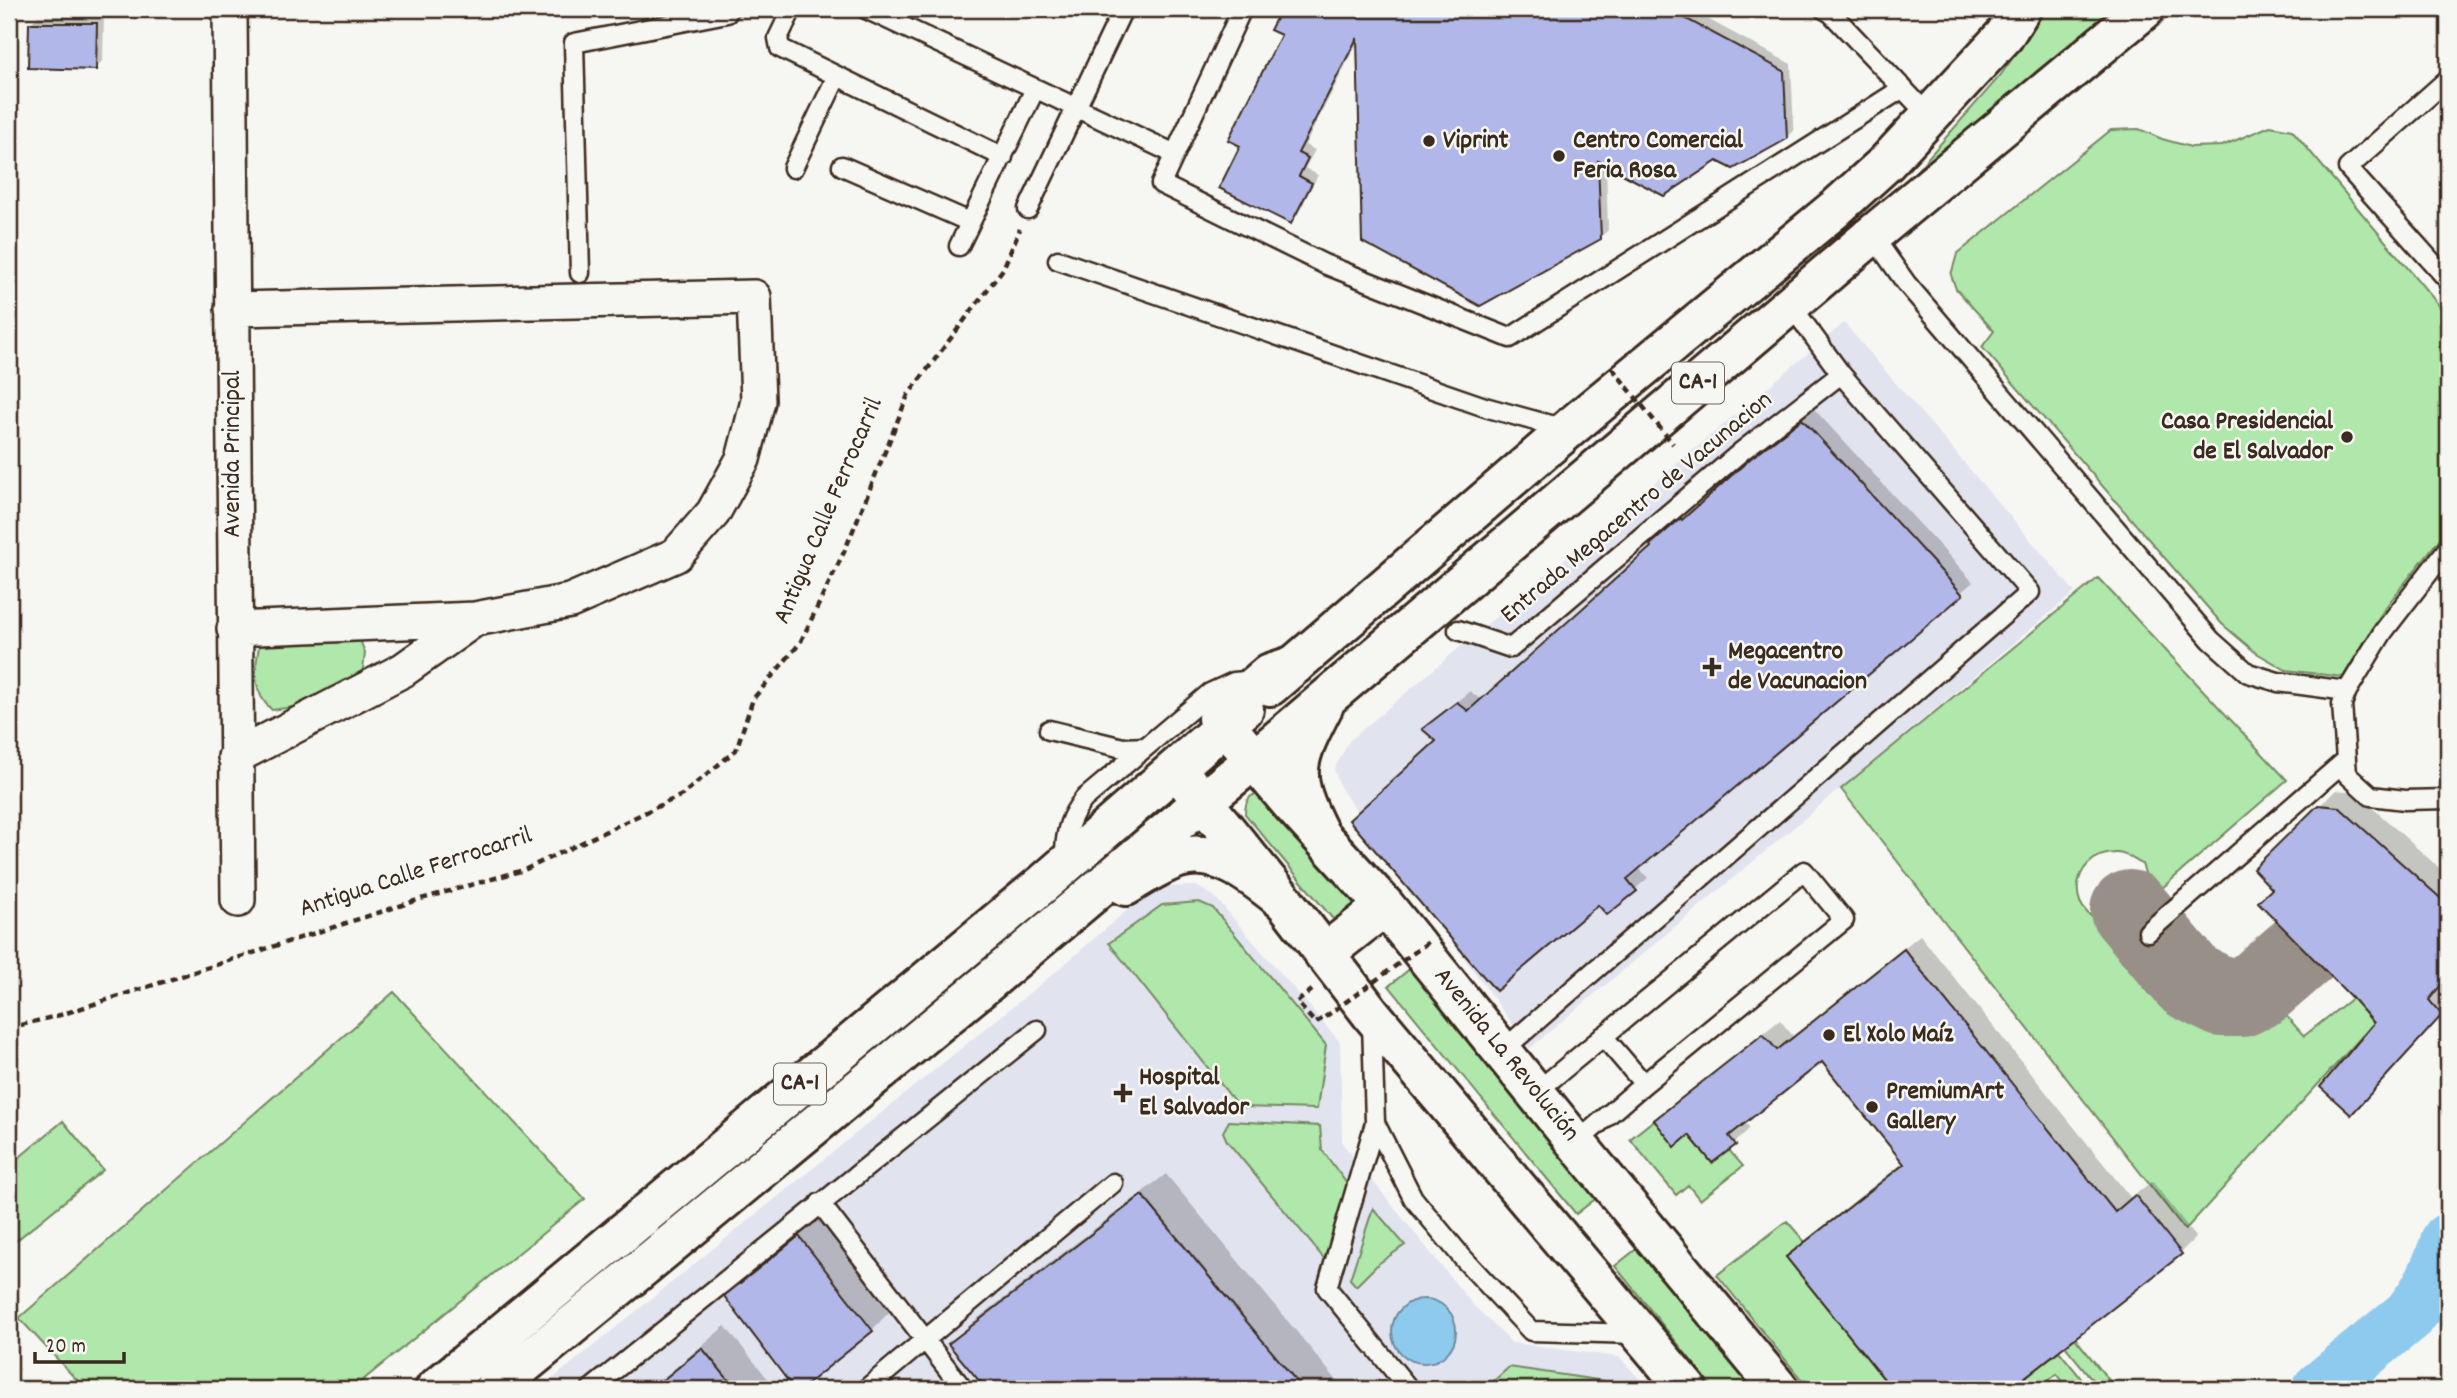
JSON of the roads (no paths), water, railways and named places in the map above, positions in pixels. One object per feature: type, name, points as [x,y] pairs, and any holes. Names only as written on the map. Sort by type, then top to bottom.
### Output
[{"type":"main road","name":"CA-1","points":[[435,1389],[1044,883],[1177,770],[1243,705],[1295,665],[1572,426],[1835,209],[1886,163],[1930,117],[2004,36],[2021,9]]},
{"type":"main road","name":"CA-1","points":[[494,1389],[777,1158],[1254,760],[1872,234],[2145,9]]},
{"type":"main road","points":[[1319,833],[1303,800],[1298,785],[1298,771],[1305,743],[1327,698]]},
{"type":"main road","points":[[1044,883],[1065,851],[1243,705]]},
{"type":"main road","name":"Avenida La Revolución","points":[[1243,705],[1254,760],[1385,906],[1779,1389]]},
{"type":"main road","points":[[1177,770],[1285,902],[1319,972],[1372,1015],[1687,1389]]},
{"type":"main road","points":[[1043,936],[1152,871],[1178,858],[1192,855],[1207,856],[1237,868],[1285,902]]},
{"type":"main road","points":[[1319,972],[1385,906]]},
{"type":"main road","points":[[749,1127],[777,1158]]},
{"type":"street","name":"Avenida Principal","points":[[230,9],[237,900]]},
{"type":"street","points":[[232,309],[754,297],[758,401],[743,459],[713,513],[676,555],[570,601],[475,619],[234,629]]},
{"type":"street","points":[[235,757],[403,670],[475,619]]},
{"type":"lane","points":[[580,273],[574,43],[727,13],[729,9]]},
{"type":"lane","points":[[792,9],[778,38],[780,48],[1003,157]]},
{"type":"lane","points":[[866,9],[1175,154]]},
{"type":"lane","points":[[1028,209],[1123,9]]},
{"type":"lane","points":[[1242,9],[1161,184],[1324,264],[1510,338],[1903,88]]},
{"type":"lane","points":[[1824,9],[1831,13],[1930,117]]},
{"type":"lane","points":[[793,168],[837,76]]},
{"type":"lane","points":[[2448,79],[2348,168],[2448,281]]},
{"type":"lane","points":[[958,246],[1035,89]]},
{"type":"lane","points":[[842,166],[970,222]]},
{"type":"lane","points":[[1872,234],[1906,283],[2211,640],[2248,673],[2278,682],[2347,691]]},
{"type":"lane","points":[[1058,260],[1485,407],[1550,425],[1572,426]]},
{"type":"lane","points":[[1503,1050],[2030,592],[1841,373],[1790,304]]},
{"type":"lane","name":"Entrada Megacentro de Vacunacion","points":[[1458,629],[1511,648],[1742,451],[1841,373]]},
{"type":"lane","points":[[2448,548],[2383,632],[2342,704],[2347,774],[2371,796],[2405,800],[2448,799]]},
{"type":"lane","points":[[1065,851],[1066,831],[1073,813],[1084,799],[1210,693],[1234,682],[1243,705]]},
{"type":"lane","points":[[1049,730],[1123,748],[1145,747]]},
{"type":"lane","points":[[2148,932],[2346,760]]},
{"type":"lane","points":[[1536,1092],[1804,871],[1844,920],[1576,1143]]},
{"type":"lane","points":[[1372,1015],[1375,1123],[1327,1288],[1409,1389]]},
{"type":"lane","points":[[591,1389],[1037,1030]]},
{"type":"lane","points":[[1603,1035],[1644,1084]]},
{"type":"lane","points":[[1375,1123],[1413,1198],[1462,1257],[1531,1332],[1639,1334]]},
{"type":"lane","points":[[866,1389],[1113,1183]]},
{"type":"lane","points":[[820,1203],[963,1389]]},
{"type":"water","points":[[1424,1299],[1447,1308],[1456,1331],[1447,1354],[1424,1363],[1401,1354],[1392,1331],[1401,1308]]},
{"type":"waterway","points":[[2319,1389],[2409,1315],[2432,1280],[2448,1240]]},
{"type":"place","name":"Viprint","points":[[1429,141]]},
{"type":"place","name":"Centro Comercial Feria Rosa","points":[[1559,156]]},
{"type":"place","name":"Casa Presidencial de El Salvador","points":[[2347,437]]},
{"type":"place","name":"Megacentro de Vacunacion","points":[[1712,667]]},
{"type":"place","name":"El Xolo Maíz","points":[[1829,1035]]},
{"type":"place","name":"Hospital El Salvador","points":[[1123,1093]]},
{"type":"place","name":"PremiumArt Gallery","points":[[1872,1107]]}]
